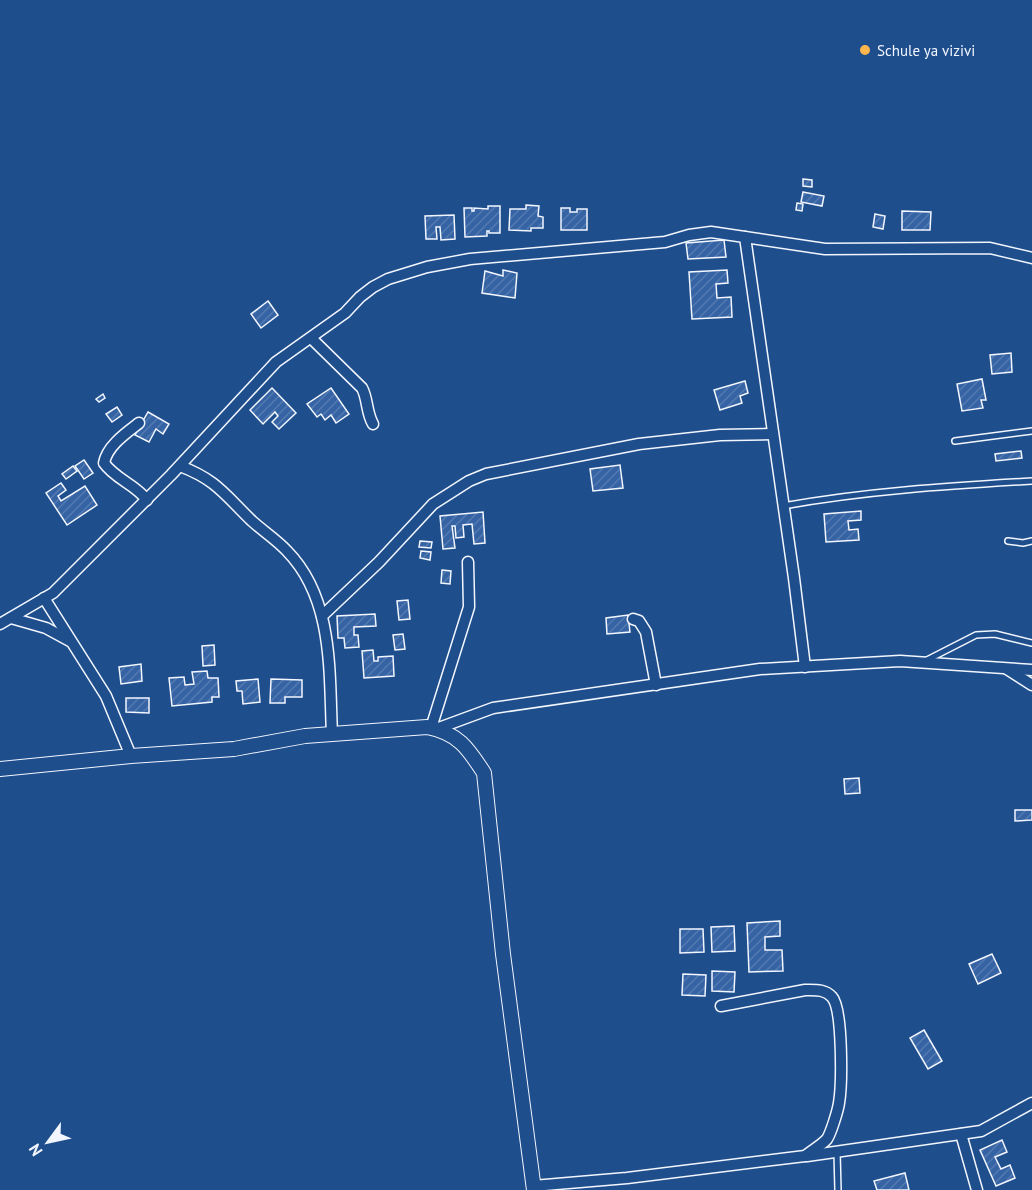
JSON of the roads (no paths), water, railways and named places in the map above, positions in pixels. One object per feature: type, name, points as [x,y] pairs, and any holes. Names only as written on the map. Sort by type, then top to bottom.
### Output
[{"type":"street","points":[[0,624],[52,593],[80,567],[180,466],[276,362],[345,313],[373,287],[388,279],[427,267],[470,259],[665,242],[711,232],[825,249],[990,248],[1032,258]]},
{"type":"street","points":[[745,237],[805,667]]},
{"type":"street","points":[[311,338],[362,388],[366,396],[367,411],[373,424]]},
{"type":"street","points":[[139,423],[114,446],[105,457],[104,464],[139,489],[147,500]]},
{"type":"street","points":[[322,615],[379,562],[433,504],[486,474],[639,444],[720,435],[773,434]]},
{"type":"street","points":[[180,466],[204,476],[219,486],[268,536],[287,550],[308,577],[317,595],[322,615],[327,651],[332,734]]},
{"type":"street","points":[[434,728],[469,607],[468,562]]},
{"type":"street","points":[[44,598],[106,696],[131,756]]},
{"type":"street","points":[[11,618],[46,628],[70,641]]},
{"type":"street","points":[[633,619],[639,621],[646,632],[656,685]]},
{"type":"street","points":[[0,769],[234,749],[306,736],[434,728],[493,708],[760,669],[900,661],[1032,670]]},
{"type":"street","points":[[1004,667],[1032,685]]},
{"type":"street","points":[[434,728],[454,736],[469,749],[484,773],[503,954],[533,1188],[837,1152],[981,1131],[1032,1103]]},
{"type":"street","points":[[721,1006],[805,990],[819,990],[834,999],[838,1014],[841,1057],[839,1104],[828,1138],[805,1156]]},
{"type":"street","points":[[961,1134],[977,1190]]},
{"type":"lane","points":[[955,441],[1032,431]]},
{"type":"lane","points":[[783,506],[826,498],[917,488],[1032,481]]},
{"type":"lane","points":[[1008,541],[1023,543],[1032,541]]},
{"type":"lane","points":[[922,662],[976,635],[995,634],[1032,643]]},
{"type":"lane","points":[[837,1152],[838,1190]]},
{"type":"place","name":"Schule ya vizivi","points":[[865,50]]}]
